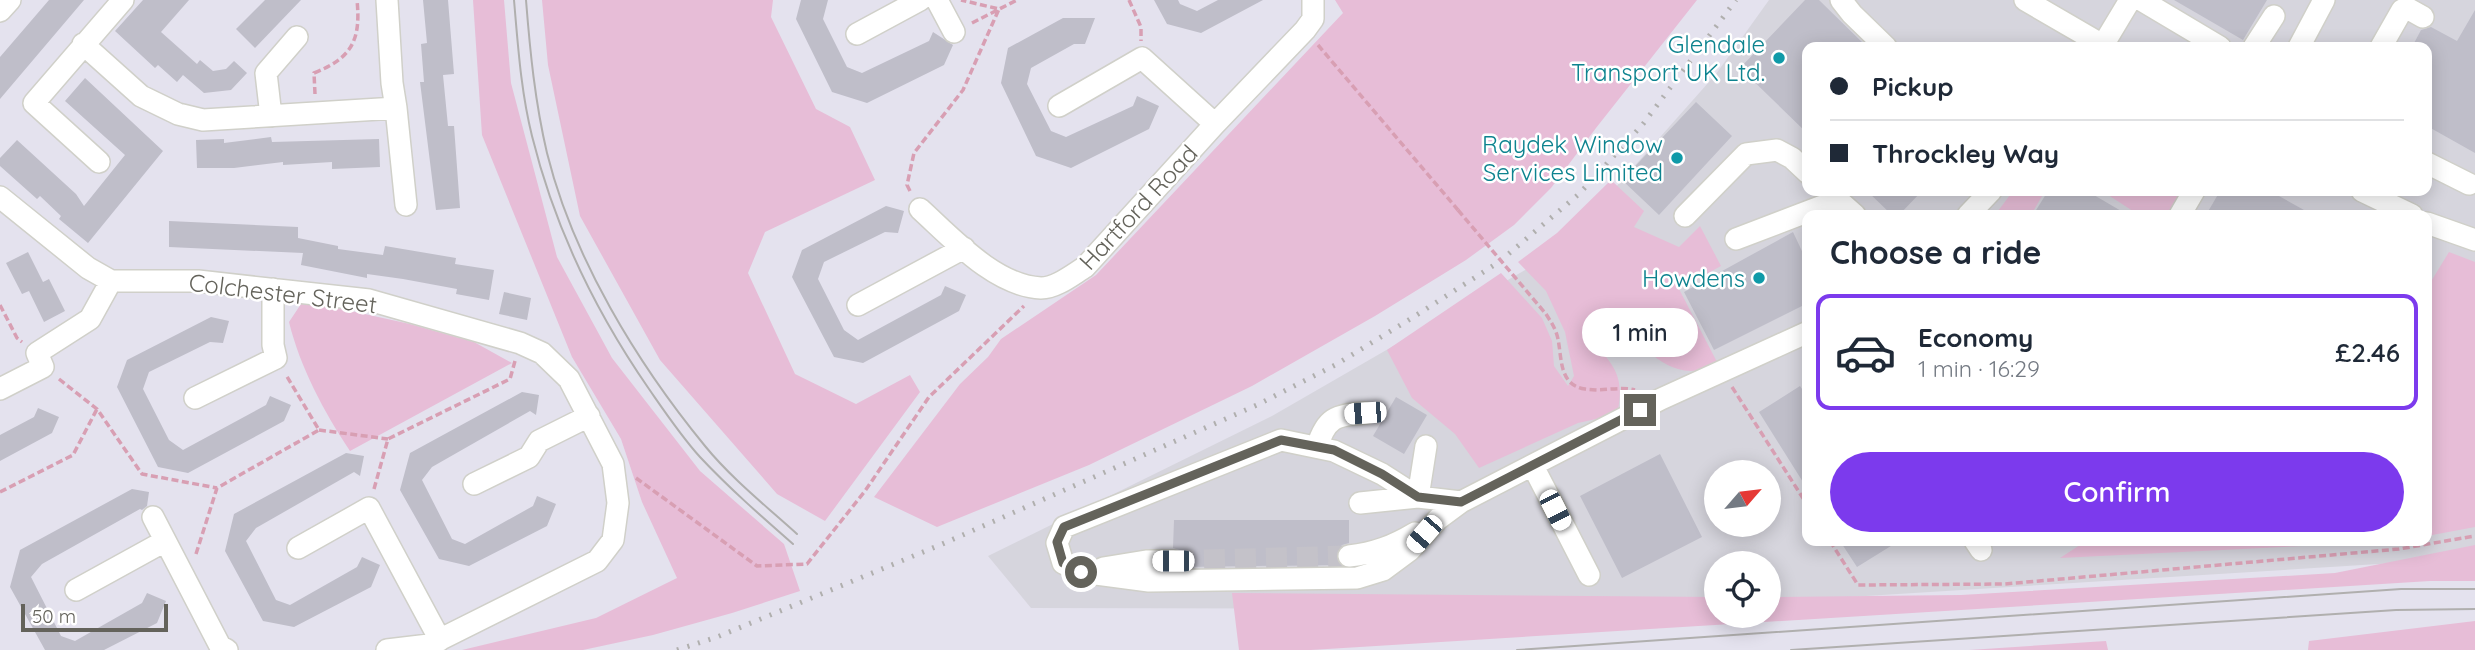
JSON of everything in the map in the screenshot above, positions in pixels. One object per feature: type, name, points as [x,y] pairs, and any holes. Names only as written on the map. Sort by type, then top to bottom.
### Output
[{"type":"street","points":[[0,11],[10,0]]},
{"type":"street","points":[[99,162],[34,103],[123,0]]},
{"type":"street","points":[[387,0],[392,83],[406,205]]},
{"type":"street","points":[[857,33],[920,0]]},
{"type":"street","points":[[937,0],[954,32]]},
{"type":"street","name":"Hartford Road","points":[[1043,288],[1065,280],[1085,267],[1305,30],[1313,19],[1313,0]]},
{"type":"street","points":[[1841,0],[1881,42]]},
{"type":"street","points":[[2025,0],[2092,42]]},
{"type":"street","points":[[2097,42],[2130,0]]},
{"type":"street","points":[[2141,0],[2212,42]]},
{"type":"street","points":[[2302,42],[2324,0]]},
{"type":"street","points":[[2384,42],[2402,10],[2407,8],[2423,17]]},
{"type":"street","points":[[2257,42],[2274,16]]},
{"type":"street","points":[[271,116],[266,73],[297,37]]},
{"type":"street","points":[[83,44],[141,96],[178,114],[202,120],[396,108]]},
{"type":"street","points":[[1059,106],[1142,58],[1215,124]]},
{"type":"street","points":[[1685,216],[1746,154],[1777,150],[1802,167]]},
{"type":"street","points":[[2432,166],[2469,184]]},
{"type":"street","points":[[1736,239],[1831,196]]},
{"type":"street","points":[[1834,196],[1850,210]]},
{"type":"street","points":[[1973,210],[1986,196]]},
{"type":"street","points":[[2372,196],[2402,210]]},
{"type":"street","points":[[0,197],[88,268],[111,281],[90,319],[0,389]]},
{"type":"street","points":[[920,209],[996,274],[1015,283],[1043,288]]},
{"type":"street","points":[[2432,225],[2475,240]]},
{"type":"street","points":[[858,305],[964,248]]},
{"type":"street","name":"Colchester Street","points":[[111,281],[198,281],[369,300],[520,343],[542,354],[569,379],[613,464],[618,503],[613,540],[597,561],[440,640],[429,645],[387,650]]},
{"type":"street","points":[[195,398],[276,358],[273,345],[273,289]]},
{"type":"street","points":[[1349,556],[1375,553],[1396,544],[1461,502],[1661,399],[1802,335]]},
{"type":"street","points":[[1317,447],[1323,429],[1331,419],[1365,413]]},
{"type":"street","points":[[474,484],[529,457],[538,441],[589,416]]},
{"type":"street","points":[[1418,497],[1382,474],[1334,450],[1281,440],[1064,527],[1057,542],[1063,563],[1081,572],[1149,581],[1357,578],[1383,570],[1410,550],[1438,519]]},
{"type":"street","points":[[1418,497],[1426,446]]},
{"type":"street","points":[[1533,466],[1589,575]]},
{"type":"street","points":[[1360,503],[1418,497],[1461,502]]},
{"type":"street","points":[[298,548],[369,508],[440,640]]},
{"type":"street","points":[[153,517],[220,646],[227,650]]},
{"type":"street","points":[[76,590],[165,541]]},
{"type":"street","points":[[1081,572],[1146,561],[1173,561]]},
{"type":"path","points":[[316,113],[314,73],[343,59],[356,40],[359,21],[357,0]]},
{"type":"path","points":[[961,0],[999,9]]},
{"type":"path","points":[[954,32],[1017,0]]},
{"type":"path","points":[[1129,0],[1141,27],[1142,58]]},
{"type":"path","points":[[920,209],[907,185],[914,153],[963,90],[999,9]]},
{"type":"path","points":[[1305,30],[1546,314],[1555,328],[1563,373],[1572,384],[1581,389],[1592,390],[1623,387],[1661,399]]},
{"type":"path","points":[[613,464],[627,471],[757,565],[807,564],[864,491],[929,397],[1043,288]]},
{"type":"path","points":[[0,305],[17,338],[97,409],[142,474],[218,488],[319,430],[388,439],[510,379],[520,343]]},
{"type":"path","points":[[276,358],[319,430]]},
{"type":"path","points":[[1723,371],[1802,496]]},
{"type":"path","points":[[0,492],[73,455],[97,409]]},
{"type":"path","points":[[369,508],[388,439]]},
{"type":"path","points":[[187,583],[218,488]]},
{"type":"path","points":[[2432,544],[2475,537]]},
{"type":"path","points":[[1833,546],[1858,585],[2005,584],[2418,546]]},
{"type":"shaded area","points":[[473,0],[504,0],[511,83],[557,257],[612,358],[700,471],[784,544],[800,591],[653,635],[583,650],[462,650],[596,618],[677,578],[642,502],[621,439],[572,357],[482,135]]},
{"type":"shaded area","points":[[542,0],[773,0],[771,17],[816,109],[850,127],[875,180],[765,232],[748,273],[795,374],[856,404],[910,375],[920,392],[825,521],[777,494],[660,360],[580,216],[548,65]]},
{"type":"shaded area","points":[[1335,0],[1697,0],[1551,188],[1514,225],[1466,260],[1375,316],[1252,386],[1089,465],[937,527],[874,497],[960,384],[988,357],[1001,339],[1096,275],[1343,13]]},
{"type":"shaded area","points":[[1769,0],[2475,0],[2475,558],[1781,601],[1781,551],[1704,551],[1704,607],[1662,609],[1031,608],[988,556],[1272,416],[1560,250],[1716,74]]},
{"type":"shaded area","points":[[1611,180],[1644,211],[1634,227],[1679,247],[1700,226],[1721,266],[1679,289],[1717,362],[1701,369],[1686,371],[1672,367],[1646,350],[1612,316],[1593,342],[1612,365],[1619,380],[1618,410],[1605,417],[1578,423],[1479,468],[1455,434],[1412,398],[1387,350],[1501,273],[1542,318],[1552,341],[1554,366],[1568,386],[1574,376],[1565,332],[1546,291],[1518,262],[1557,233]]},
{"type":"shaded area","points":[[2009,196],[2042,196],[2034,210],[1999,210]]},
{"type":"shaded area","points":[[2110,196],[2182,196],[2174,210],[2131,210]]},
{"type":"shaded area","points":[[2449,252],[2475,262],[2475,527],[2432,535],[2432,280]]},
{"type":"shaded area","points":[[301,304],[342,309],[410,324],[474,342],[512,363],[350,451],[314,389],[294,339],[289,322]]},
{"type":"shaded area","points":[[2475,545],[2475,581],[2430,581],[1781,621],[1781,597],[1961,595],[2335,573]]},
{"type":"shaded area","points":[[2078,546],[2304,546],[2060,558]]},
{"type":"shaded area","points":[[1232,593],[1704,597],[1704,626],[1311,650],[1239,650]]},
{"type":"shaded area","points":[[2475,621],[2475,650],[2308,650],[2309,641]]},
{"type":"shaded area","points":[[2106,641],[2108,650],[1969,650]]},
{"type":"building","points":[[49,0],[84,0],[0,99],[0,57]]},
{"type":"building","points":[[143,0],[189,0],[161,32],[197,64],[200,60],[213,71],[226,69],[234,61],[247,73],[231,90],[204,93],[183,75],[177,82],[158,65],[155,68],[115,31]]},
{"type":"building","points":[[265,0],[301,0],[255,48],[236,29]]},
{"type":"building","points":[[423,0],[448,0],[454,74],[443,75],[448,126],[454,126],[460,208],[436,210],[420,82],[424,82],[421,44],[427,43]]},
{"type":"building","points":[[801,0],[828,0],[823,19],[847,67],[862,73],[929,41],[933,32],[953,45],[944,65],[867,103],[832,92],[796,19]]},
{"type":"building","points":[[1154,0],[1178,0],[1180,4],[1197,11],[1218,0],[1263,0],[1201,33],[1167,24]]},
{"type":"building","name":"Glendale Transport UK Ltd.","points":[[1805,0],[1819,0],[1862,42],[1802,42],[1802,128],[1740,68]]},
{"type":"building","points":[[2174,0],[2267,0],[2243,40]]},
{"type":"building","points":[[2475,10],[2475,153],[2432,129],[2432,42],[2415,42],[2421,30],[2431,27],[2457,41]]},
{"type":"building","points":[[1063,18],[1095,18],[1085,44],[1074,44],[1031,68],[1027,84],[1051,131],[1066,137],[1133,106],[1137,96],[1159,106],[1149,129],[1071,168],[1036,156],[1001,83],[1008,48]]},
{"type":"building","points":[[85,78],[163,151],[88,243],[59,219],[61,216],[40,196],[37,199],[0,166],[0,158],[17,140],[76,194],[84,206],[125,155],[65,101]]},
{"type":"building","name":"Raydek Window Services Limited","points":[[1696,102],[1732,136],[1659,215],[1622,180]]},
{"type":"building","points":[[271,137],[272,142],[379,139],[380,167],[332,169],[332,162],[283,165],[283,162],[234,168],[197,168],[196,140],[224,139],[224,143]]},
{"type":"building","points":[[1872,196],[1917,196],[1904,210],[1887,210]]},
{"type":"building","points":[[2045,196],[2096,196],[2119,210],[2036,210]]},
{"type":"building","points":[[2217,196],[2279,196],[2304,210],[2209,210]]},
{"type":"building","points":[[886,206],[904,211],[898,233],[885,232],[824,262],[818,279],[844,330],[858,340],[941,295],[945,286],[966,295],[959,311],[863,363],[834,357],[792,277],[802,250]]},
{"type":"building","points":[[169,221],[298,227],[298,238],[338,246],[338,249],[383,255],[385,246],[456,258],[455,264],[494,270],[489,300],[456,294],[457,289],[367,274],[367,278],[301,265],[303,253],[169,247]]},
{"type":"building","name":"Howdens","points":[[1793,232],[1802,251],[1802,306],[1714,350],[1684,292]]},
{"type":"building","points":[[28,252],[43,282],[49,279],[65,311],[44,322],[29,291],[22,294],[6,263]]},
{"type":"building","points":[[504,292],[531,298],[527,320],[499,314]]},
{"type":"building","points":[[211,317],[229,321],[223,343],[210,342],[149,372],[143,389],[169,440],[183,450],[266,405],[270,396],[291,405],[284,421],[188,473],[158,467],[117,387],[127,360]]},
{"type":"building","points":[[1800,386],[1802,389],[1802,480],[1759,412]]},
{"type":"building","points":[[522,392],[539,395],[536,415],[530,411],[432,467],[422,480],[452,539],[465,544],[533,506],[537,496],[556,504],[547,526],[469,566],[439,559],[400,490],[410,453]]},
{"type":"building","points":[[1396,397],[1427,415],[1404,454],[1373,436]]},
{"type":"building","points":[[38,408],[59,417],[52,433],[0,461],[0,435],[34,417]]},
{"type":"building","points":[[346,453],[364,456],[360,476],[354,472],[256,528],[246,541],[276,600],[290,605],[357,567],[362,557],[380,565],[371,587],[294,627],[263,621],[225,551],[234,514]]},
{"type":"building","points":[[1660,454],[1702,537],[1622,578],[1580,496]]},
{"type":"building","points":[[132,489],[149,492],[147,506],[42,564],[31,577],[61,636],[75,641],[142,603],[147,593],[166,601],[157,623],[104,650],[45,650],[10,587],[20,550]]},
{"type":"building","points":[[1174,520],[1349,520],[1349,543],[1337,550],[1336,558],[1340,565],[1184,567],[1185,555],[1173,548]]},
{"type":"building","points":[[1843,546],[1891,546],[1857,567]]},
{"type":"tunnel","points":[[1173,561],[1349,556]]},
{"type":"tram line","points":[[514,0],[528,119],[541,170],[565,236],[594,299],[629,360],[686,441],[722,480],[793,544]]},
{"type":"tram line","points":[[526,0],[533,76],[547,153],[558,192],[590,270],[632,345],[705,446],[749,492],[797,534]]},
{"type":"tram line","points":[[1517,650],[2401,589],[2475,589]]},
{"type":"tram line","points":[[1791,650],[2396,610],[2475,609]]},
{"type":"railway","points":[[677,650],[717,637],[940,545],[1257,405],[1337,364],[1499,262],[1579,194],[1643,124],[1736,0]]},
{"type":"place","name":"Glendale Transport UK Ltd.","points":[[1779,58]]},
{"type":"place","name":"Raydek Window Services Limited","points":[[1677,158]]},
{"type":"place","name":"Howdens","points":[[1759,278]]},
{"type":"route","points":[[1081,572],[1063,563],[1057,542],[1064,527],[1281,440],[1334,450],[1382,474],[1418,497],[1461,502],[1640,410]]}]
